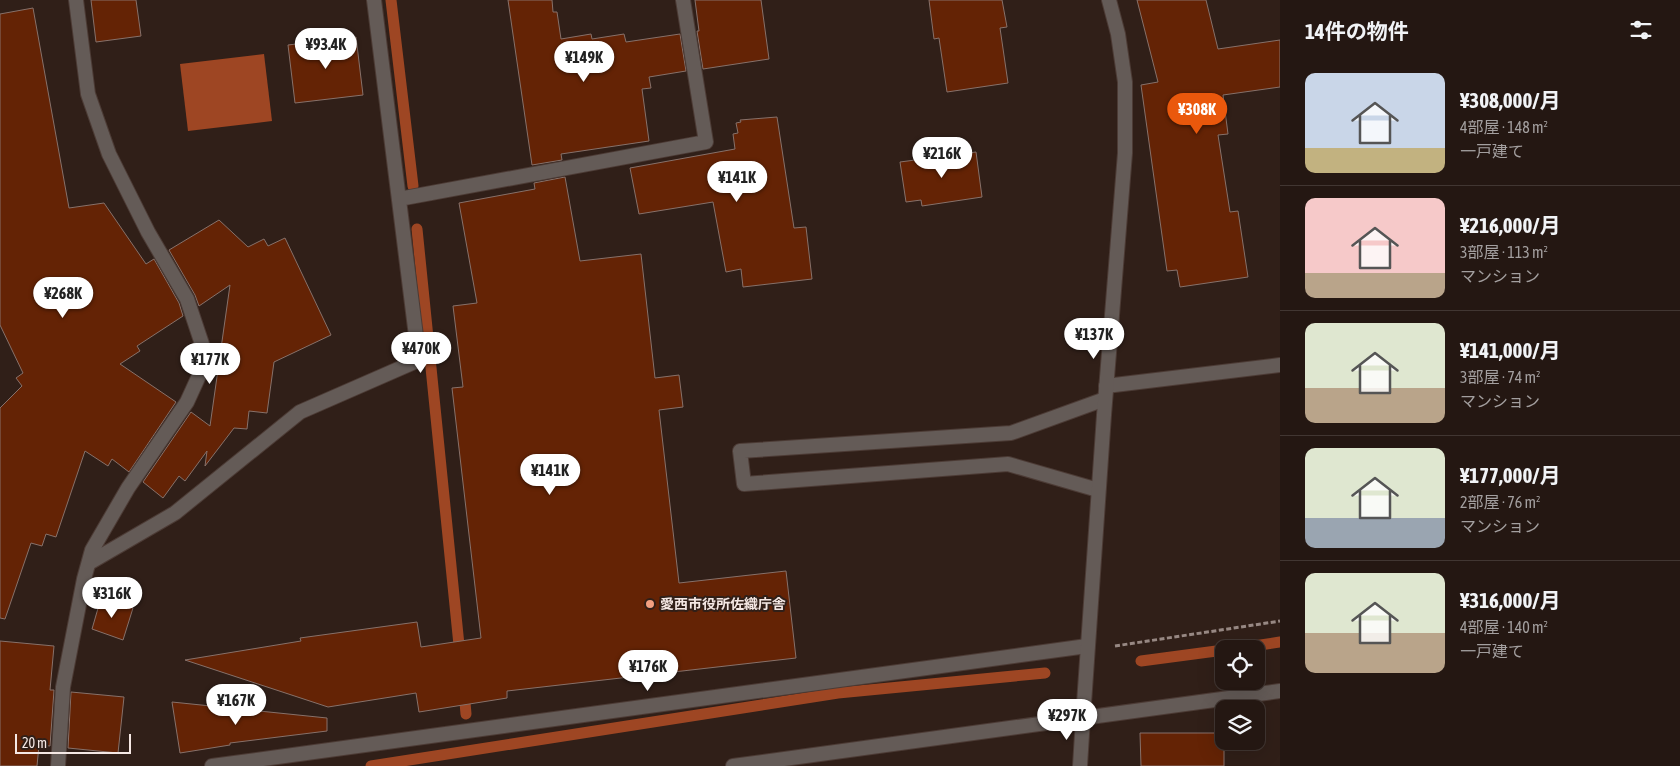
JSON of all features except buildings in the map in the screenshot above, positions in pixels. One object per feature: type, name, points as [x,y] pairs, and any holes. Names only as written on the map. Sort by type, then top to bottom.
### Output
[{"type":"street","points":[[58,766],[63,687],[92,550],[128,488],[187,402],[203,367],[202,344],[187,299],[148,232],[109,154],[88,94],[76,0]]},
{"type":"street","points":[[89,563],[176,513],[300,412],[419,360],[374,0]]},
{"type":"street","points":[[399,199],[706,142],[683,0]]},
{"type":"street","points":[[1080,766],[1098,490],[1125,153],[1126,82],[1110,0]]},
{"type":"street","points":[[1098,490],[1008,464],[744,484],[740,451],[1011,433],[1106,392],[1280,365]]},
{"type":"street","points":[[212,766],[1087,648]]},
{"type":"street","points":[[733,766],[1280,691]]},
{"type":"path","points":[[1087,648],[1280,621]]},
{"type":"shaded area","points":[[264,54],[272,121],[188,131],[180,64]]},
{"type":"waterway","points":[[391,0],[413,186]]},
{"type":"waterway","points":[[417,229],[460,655]]},
{"type":"waterway","points":[[1265,644],[1280,642]]},
{"type":"waterway","points":[[1141,661],[1215,651]]},
{"type":"waterway","points":[[371,766],[838,693],[1045,673]]},
{"type":"waterway","points":[[464,691],[466,714]]},
{"type":"place","name":"愛西市役所佐織庁舎","points":[[650,604]]}]
